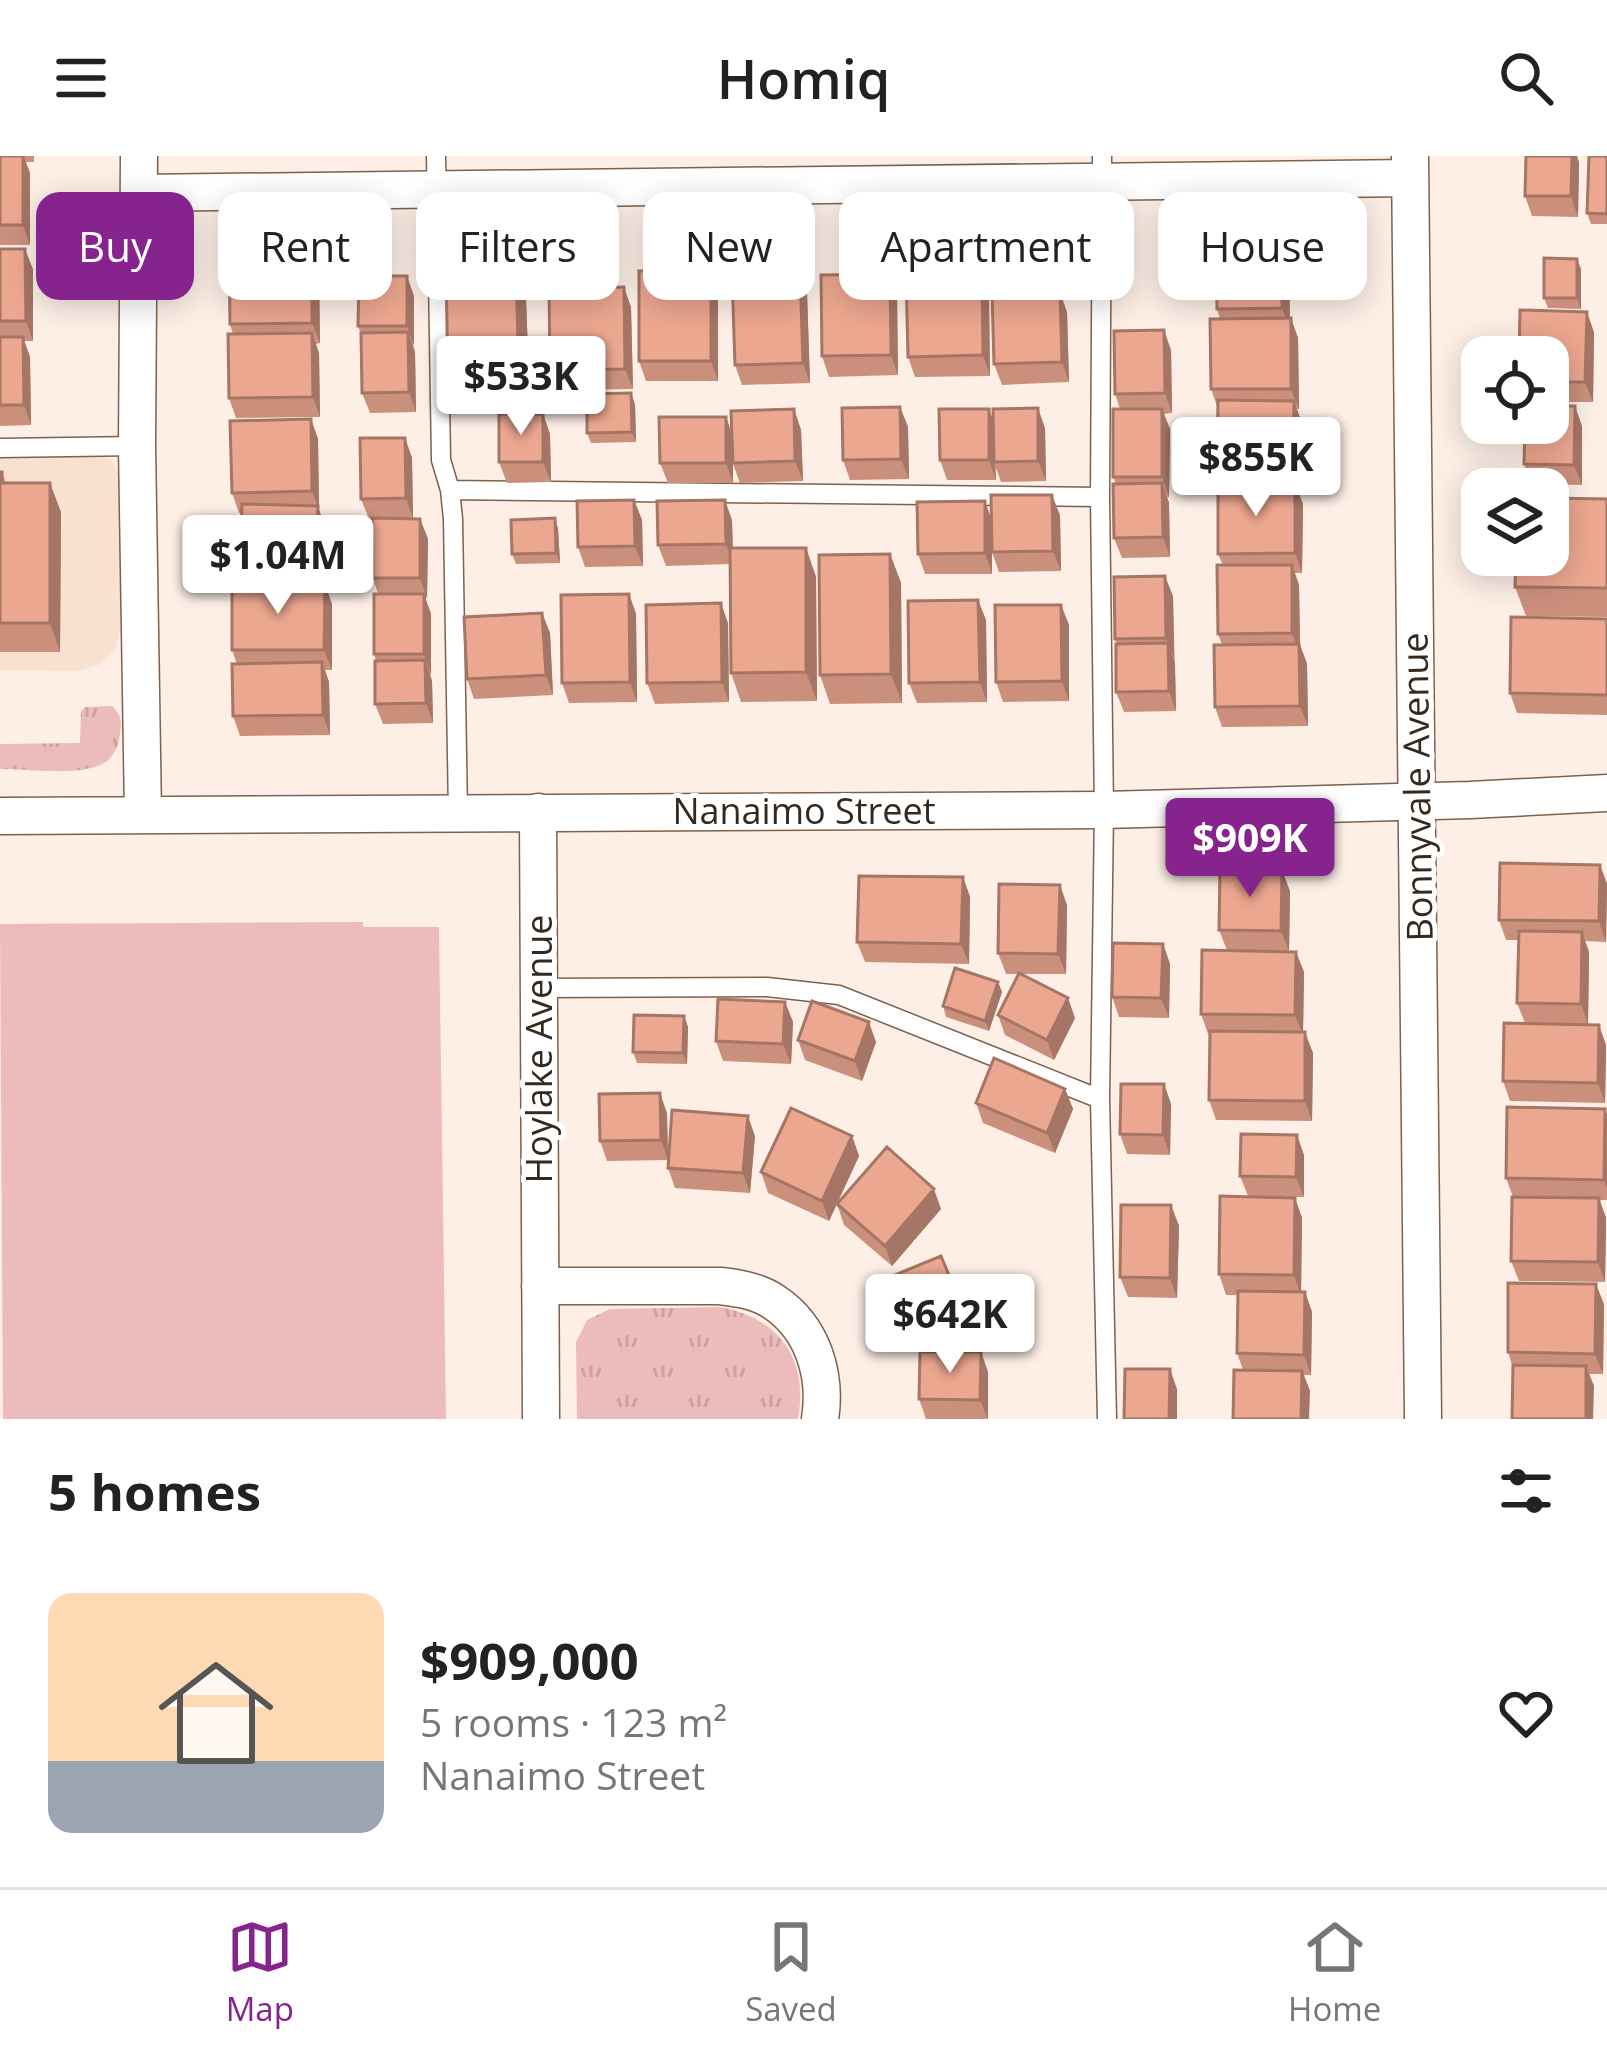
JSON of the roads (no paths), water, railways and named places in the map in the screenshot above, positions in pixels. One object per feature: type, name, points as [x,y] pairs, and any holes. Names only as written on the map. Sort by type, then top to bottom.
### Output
[{"type":"street","points":[[142,815],[139,174],[1410,167]]},
{"type":"street","name":"Bonnyvale Avenue","points":[[1410,167],[1424,1419]]},
{"type":"street","name":"Nanaimo Street","points":[[0,816],[1105,810],[1607,794]]},
{"type":"street","name":"Hoylake Avenue","points":[[538,812],[541,1419]]},
{"type":"street","points":[[540,1286],[720,1286],[746,1289],[774,1301],[811,1343],[820,1370],[820,1419]]},
{"type":"lane","points":[[1102,169],[1105,810],[1100,1099],[1107,1419]]},
{"type":"lane","points":[[436,172],[441,460],[453,519],[458,813]]},
{"type":"lane","points":[[0,448],[137,446]]},
{"type":"lane","points":[[450,490],[1100,497]]},
{"type":"lane","points":[[538,988],[767,987],[839,995],[1100,1099]]}]
